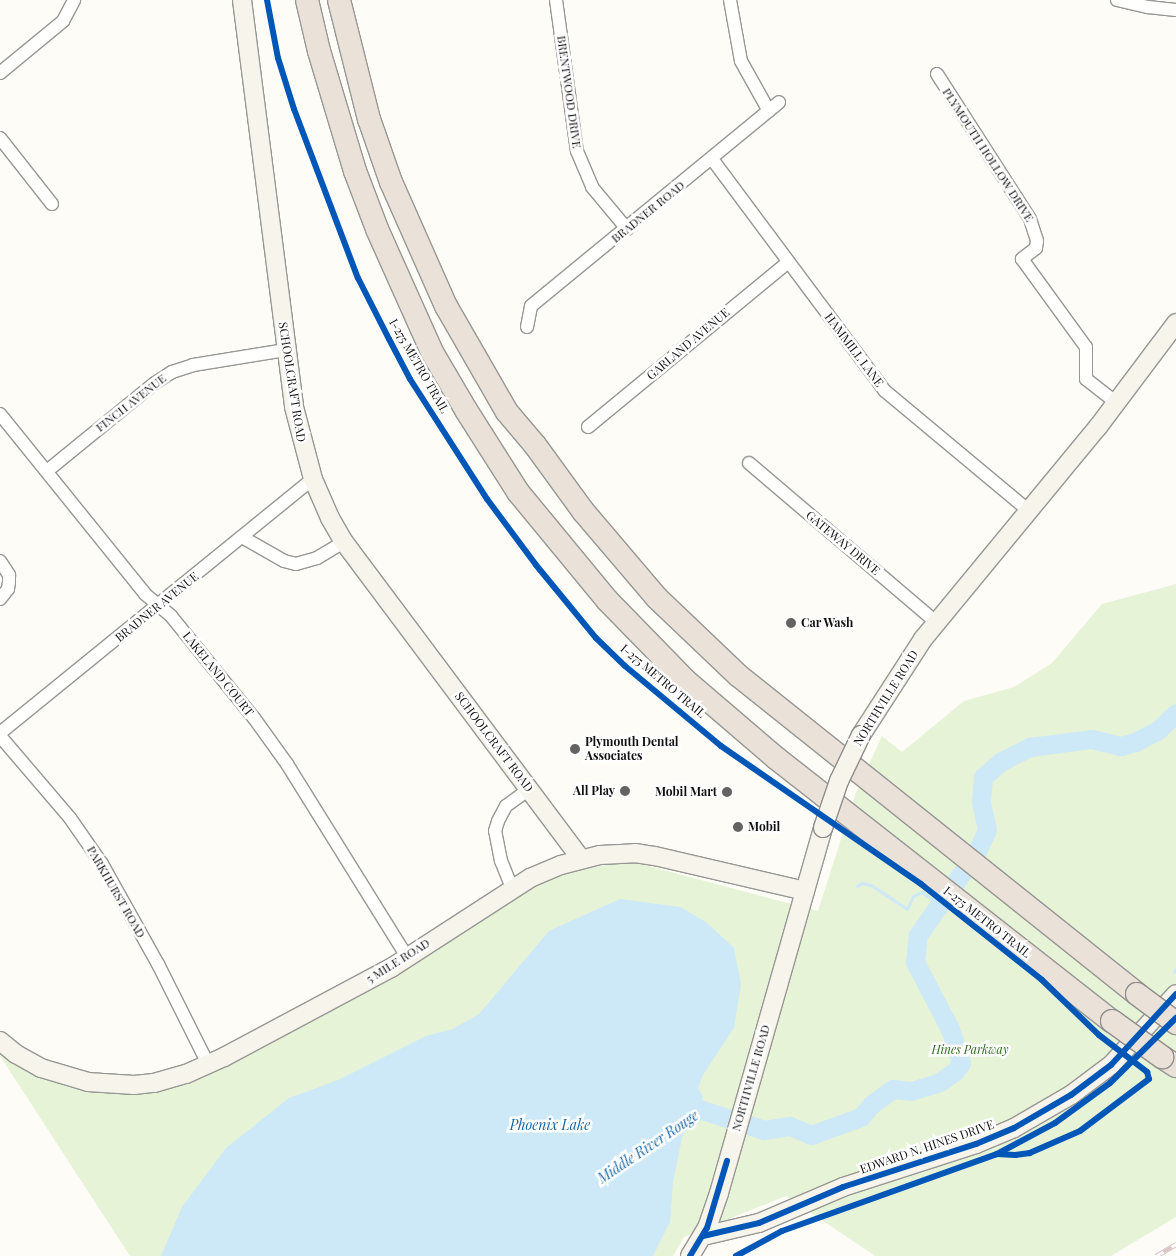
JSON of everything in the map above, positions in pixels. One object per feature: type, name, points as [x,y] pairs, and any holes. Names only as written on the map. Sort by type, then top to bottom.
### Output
[{"type":"highway","points":[[307,0],[319,51],[349,152],[377,229],[432,352],[518,492],[607,600],[685,680],[776,758],[1112,1021],[1169,1061]]},
{"type":"highway","points":[[338,0],[369,119],[391,182],[446,306],[507,412],[535,445],[612,548],[657,598],[777,708],[953,850],[1176,1023]]},
{"type":"street","points":[[0,72],[63,20],[74,0]]},
{"type":"street","name":"SCHOOLCRAFT ROAD","points":[[242,0],[286,350],[298,427],[313,479],[330,518],[344,542],[581,859]]},
{"type":"street","name":"BRENTWOOD DRIVE","points":[[556,0],[576,151],[589,182],[627,229]]},
{"type":"street","points":[[730,0],[741,62],[769,111]]},
{"type":"street","points":[[1117,0],[1148,7],[1176,10]]},
{"type":"street","name":"PLYMOUTH HOLLOW DRIVE","points":[[937,74],[1030,219],[1037,241],[1036,248],[1022,259],[1086,346],[1086,379],[1117,404]]},
{"type":"street","name":"BRADNER ROAD","points":[[527,327],[531,306],[627,229],[779,102]]},
{"type":"street","points":[[0,138],[52,204]]},
{"type":"street","name":"HAMMILL LANE","points":[[712,159],[885,391],[1028,510]]},
{"type":"street","name":"GARLAND AVENUE","points":[[588,427],[788,262]]},
{"type":"street","name":"NORTHVILLE ROAD","points":[[690,1256],[703,1236],[720,1193],[727,1161],[823,828],[840,781],[861,735],[891,686],[936,622],[1117,404],[1176,323]]},
{"type":"street","name":"FINCH AVENUE","points":[[47,471],[155,383],[172,372],[194,365],[286,350]]},
{"type":"street","name":"LAKELAND COURT","points":[[0,414],[145,594],[171,616],[287,764],[407,957]]},
{"type":"street","name":"GATEWAY DRIVE","points":[[749,463],[936,622]]},
{"type":"street","name":"BRADNER AVENUE","points":[[0,735],[313,479]]},
{"type":"street","points":[[242,537],[284,561],[296,564],[317,558],[344,542]]},
{"type":"street","points":[[0,561],[8,574],[9,582],[5,595],[0,599]]},
{"type":"street","name":"PARKHURST ROAD","points":[[0,735],[70,818],[102,864],[158,964],[208,1064]]},
{"type":"street","points":[[512,888],[501,861],[495,831],[501,813],[506,806],[529,789]]},
{"type":"street","name":"5 MILE ROAD","points":[[0,1041],[16,1054],[41,1068],[74,1079],[102,1084],[134,1085],[154,1083],[186,1074],[307,1013],[407,957],[512,888],[545,871],[581,859],[620,853],[655,856],[805,891]]},
{"type":"street","name":"EDWARD N. HINES DRIVE","points":[[703,1236],[759,1223],[843,1187],[976,1144],[1014,1128],[1071,1095],[1111,1065],[1176,994]]},
{"type":"green space","name":"Hines Parkway","points":[[1176,584],[1176,1217],[1111,1256],[875,1256],[786,1196],[684,1237],[673,1256],[130,1256],[0,1056],[0,1053],[14,1064],[44,1079],[71,1088],[100,1092],[131,1093],[158,1090],[539,883],[573,871],[613,864],[641,864],[818,911],[855,795],[882,736],[902,752],[964,701],[1014,687],[1052,663],[1102,604]]},
{"type":"water","name":"Phoenix Lake","points":[[620,899],[680,907],[706,922],[734,948],[741,984],[734,1028],[703,1075],[698,1088],[703,1097],[696,1121],[683,1133],[673,1182],[670,1222],[653,1256],[161,1256],[182,1207],[226,1148],[289,1098],[338,1080],[426,1036],[453,1029],[479,1014],[549,931]]},
{"type":"waterway","name":"Middle River Rouge","points":[[680,1123],[699,1109],[764,1130],[790,1126],[811,1135],[861,1117],[872,1104],[893,1089],[911,1091],[940,1082],[955,1071],[961,1063],[950,1029],[915,962],[918,935],[961,874],[972,862],[987,830],[981,801],[983,777],[1000,762],[1030,747],[1092,739],[1121,746],[1135,742],[1157,731],[1176,713]]},
{"type":"waterway","points":[[857,886],[862,883],[871,885],[907,909],[913,896],[922,892],[939,905]]},
{"type":"railway","points":[[1156,1256],[1176,1244]]},
{"type":"cycle path","name":"I-275 METRO TRAIL","points":[[267,0],[278,58],[294,109],[358,278],[410,379],[487,499],[536,565],[596,638],[625,666],[721,746],[921,884],[1042,980],[1099,1035],[1147,1072],[1149,1079],[1080,1131],[1030,1153],[1015,1155],[997,1154]]},
{"type":"cycle path","points":[[703,1236],[759,1223],[843,1187],[976,1144],[1014,1128],[1071,1095],[1111,1065],[1176,994]]},
{"type":"cycle path","points":[[736,1256],[782,1231],[997,1154],[1055,1123],[1110,1083],[1176,1018]]},
{"type":"cycle path","points":[[690,1256],[707,1228],[727,1161]]},
{"type":"place","name":"Car Wash","points":[[791,623]]},
{"type":"place","name":"Plymouth Dental Associates","points":[[575,749]]},
{"type":"place","name":"All Play","points":[[625,791]]},
{"type":"place","name":"Mobil Mart","points":[[727,792]]},
{"type":"place","name":"Mobil","points":[[738,827]]}]
